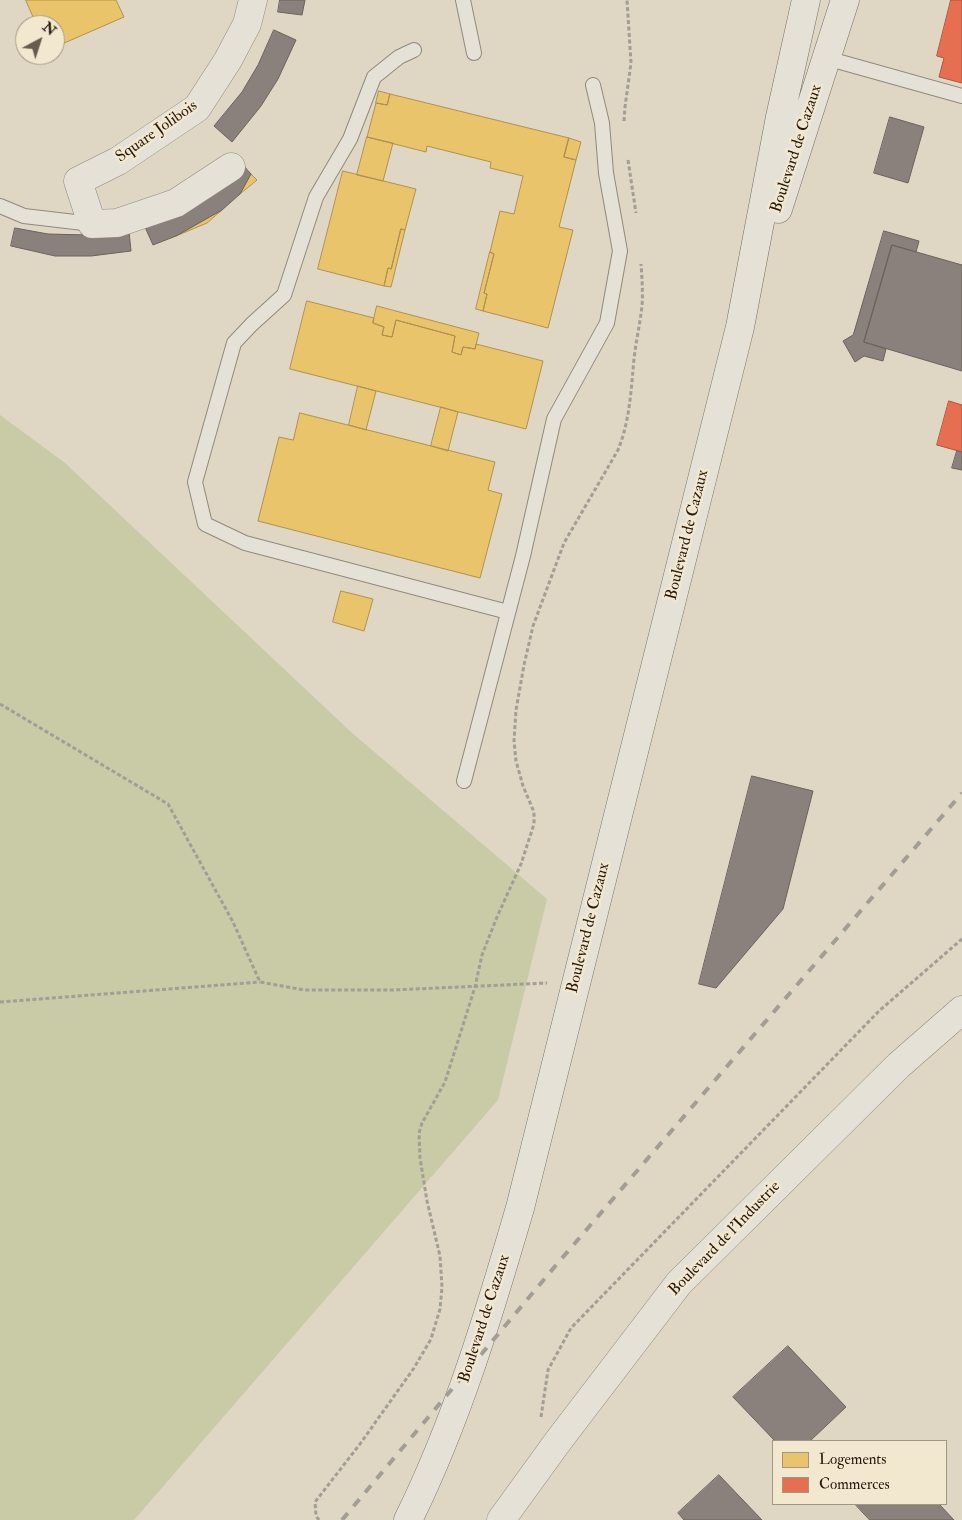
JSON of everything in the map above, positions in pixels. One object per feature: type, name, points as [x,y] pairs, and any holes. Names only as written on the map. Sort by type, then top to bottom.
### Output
[{"type":"main road","name":"Square Jolibois","points":[[92,224],[78,181],[118,161],[197,108],[232,53],[247,24],[253,0]]},
{"type":"main road","name":"Boulevard de Cazaux","points":[[408,1520],[450,1424],[494,1296],[520,1208],[575,981],[740,327],[780,117],[806,0]]},
{"type":"main road","name":"Boulevard de Cazaux","points":[[740,327],[845,0]]},
{"type":"main road","points":[[92,224],[117,223],[176,204],[231,167]]},
{"type":"main road","name":"Boulevard de l'Industrie","points":[[502,1520],[570,1425],[679,1283],[899,1064],[962,1010]]},
{"type":"lane","points":[[463,0],[474,53]]},
{"type":"lane","points":[[414,50],[398,58],[374,78],[350,139],[316,197],[284,295],[234,343],[195,482],[205,524],[246,542],[508,612]]},
{"type":"lane","points":[[826,58],[962,96]]},
{"type":"lane","points":[[464,781],[523,556],[554,419],[607,323],[620,251],[606,173],[602,123],[593,85]]},
{"type":"lane","points":[[0,206],[24,216],[92,224]]},
{"type":"path","points":[[624,122],[632,63],[627,0]]},
{"type":"path","points":[[627,156],[637,221]]},
{"type":"path","points":[[319,1520],[316,1516],[315,1502],[360,1444],[414,1368],[431,1339],[440,1310],[442,1280],[440,1256],[427,1201],[420,1158],[419,1133],[422,1123],[445,1082],[475,987],[482,955],[521,864],[534,824],[534,812],[523,786],[516,761],[514,741],[516,710],[524,665],[533,626],[564,543],[618,450],[628,422],[634,358],[642,306],[643,285],[640,257]]},
{"type":"path","points":[[0,704],[168,804],[233,922],[260,982]]},
{"type":"path","points":[[540,1424],[548,1370],[571,1328],[879,1011],[962,939]]},
{"type":"path","points":[[0,1002],[260,982],[304,990],[393,990],[575,981]]},
{"type":"green space","points":[[0,415],[65,463],[351,732],[547,899],[498,1100],[134,1520],[0,1520]]},
{"type":"building: Logements","points":[[26,0],[116,0],[124,17],[65,43],[65,15],[33,15]]},
{"type":"building: Logements","points":[[379,91],[390,94],[387,105],[376,103]]},
{"type":"building: Logements","points":[[390,94],[569,138],[564,157],[576,160],[559,227],[573,230],[548,328],[483,311],[487,294],[484,293],[494,254],[490,252],[500,211],[514,214],[523,176],[490,168],[491,162],[427,146],[426,152],[367,137],[376,103],[387,105]]},
{"type":"building: Logements","points":[[367,137],[393,143],[383,181],[357,175]]},
{"type":"building: Logements","points":[[569,138],[581,142],[576,160],[564,157]]},
{"type":"building: Logements","points":[[343,171],[416,189],[405,230],[401,229],[391,269],[388,268],[384,286],[318,269]]},
{"type":"building: Logements","points":[[251,174],[257,180],[240,194]]},
{"type":"building: Logements","points":[[222,210],[207,223],[176,236]]},
{"type":"building: Logements","points":[[401,229],[405,230],[391,287],[384,286],[388,268],[391,269]]},
{"type":"building: Logements","points":[[490,252],[494,254],[484,293],[487,294],[483,311],[476,309]]},
{"type":"building: Logements","points":[[307,301],[374,318],[373,323],[384,327],[382,335],[392,337],[396,320],[455,336],[452,352],[461,355],[463,347],[475,349],[476,344],[543,361],[526,429],[290,369]]},
{"type":"building: Logements","points":[[377,306],[479,333],[475,349],[463,347],[461,355],[452,352],[455,336],[396,320],[392,337],[382,335],[384,327],[373,323]]},
{"type":"building: Logements","points":[[358,386],[376,391],[366,430],[349,425]]},
{"type":"building: Logements","points":[[441,407],[458,412],[448,451],[431,446]]},
{"type":"building: Logements","points":[[300,413],[495,462],[488,490],[502,494],[480,578],[258,521],[279,437],[293,440]]},
{"type":"building: Logements","points":[[341,591],[373,599],[364,631],[333,622]]},
{"type":"building: Commerces","points":[[951,0],[962,0],[962,83],[939,77],[944,58],[937,56]]},
{"type":"building: Commerces","points":[[949,401],[962,405],[962,452],[937,445]]},
{"type":"building: Industrie","points":[[280,0],[305,0],[302,15],[278,12]]},
{"type":"building: Industrie","points":[[274,30],[296,40],[278,79],[261,106],[232,142],[214,126],[242,92],[258,65]]},
{"type":"building: Industrie","points":[[890,117],[924,127],[908,183],[874,173]]},
{"type":"building: Industrie","points":[[242,164],[251,174],[240,194],[222,210],[176,236],[153,245],[145,227]]},
{"type":"building: Industrie","points":[[15,228],[48,234],[88,235],[129,231],[131,251],[91,256],[55,256],[11,246]]},
{"type":"building: Industrie","points":[[884,231],[919,241],[916,252],[892,245],[864,342],[886,349],[883,361],[864,356],[855,362],[843,341],[853,335]]},
{"type":"building: Industrie","points":[[892,245],[962,265],[962,371],[864,342]]},
{"type":"building: Industrie","points":[[957,451],[962,452],[962,470],[952,468]]},
{"type":"building: Industrie","points":[[752,776],[813,791],[783,909],[716,988],[699,984]]},
{"type":"building: Industrie","points":[[788,1346],[846,1407],[811,1440],[774,1440],[733,1397]]},
{"type":"building: Industrie","points":[[719,1475],[762,1520],[684,1520],[678,1513]]},
{"type":"building: Industrie","points":[[856,1505],[940,1505],[954,1520],[870,1520]]},
{"type":"railway","points":[[342,1520],[557,1264],[962,793]]}]
